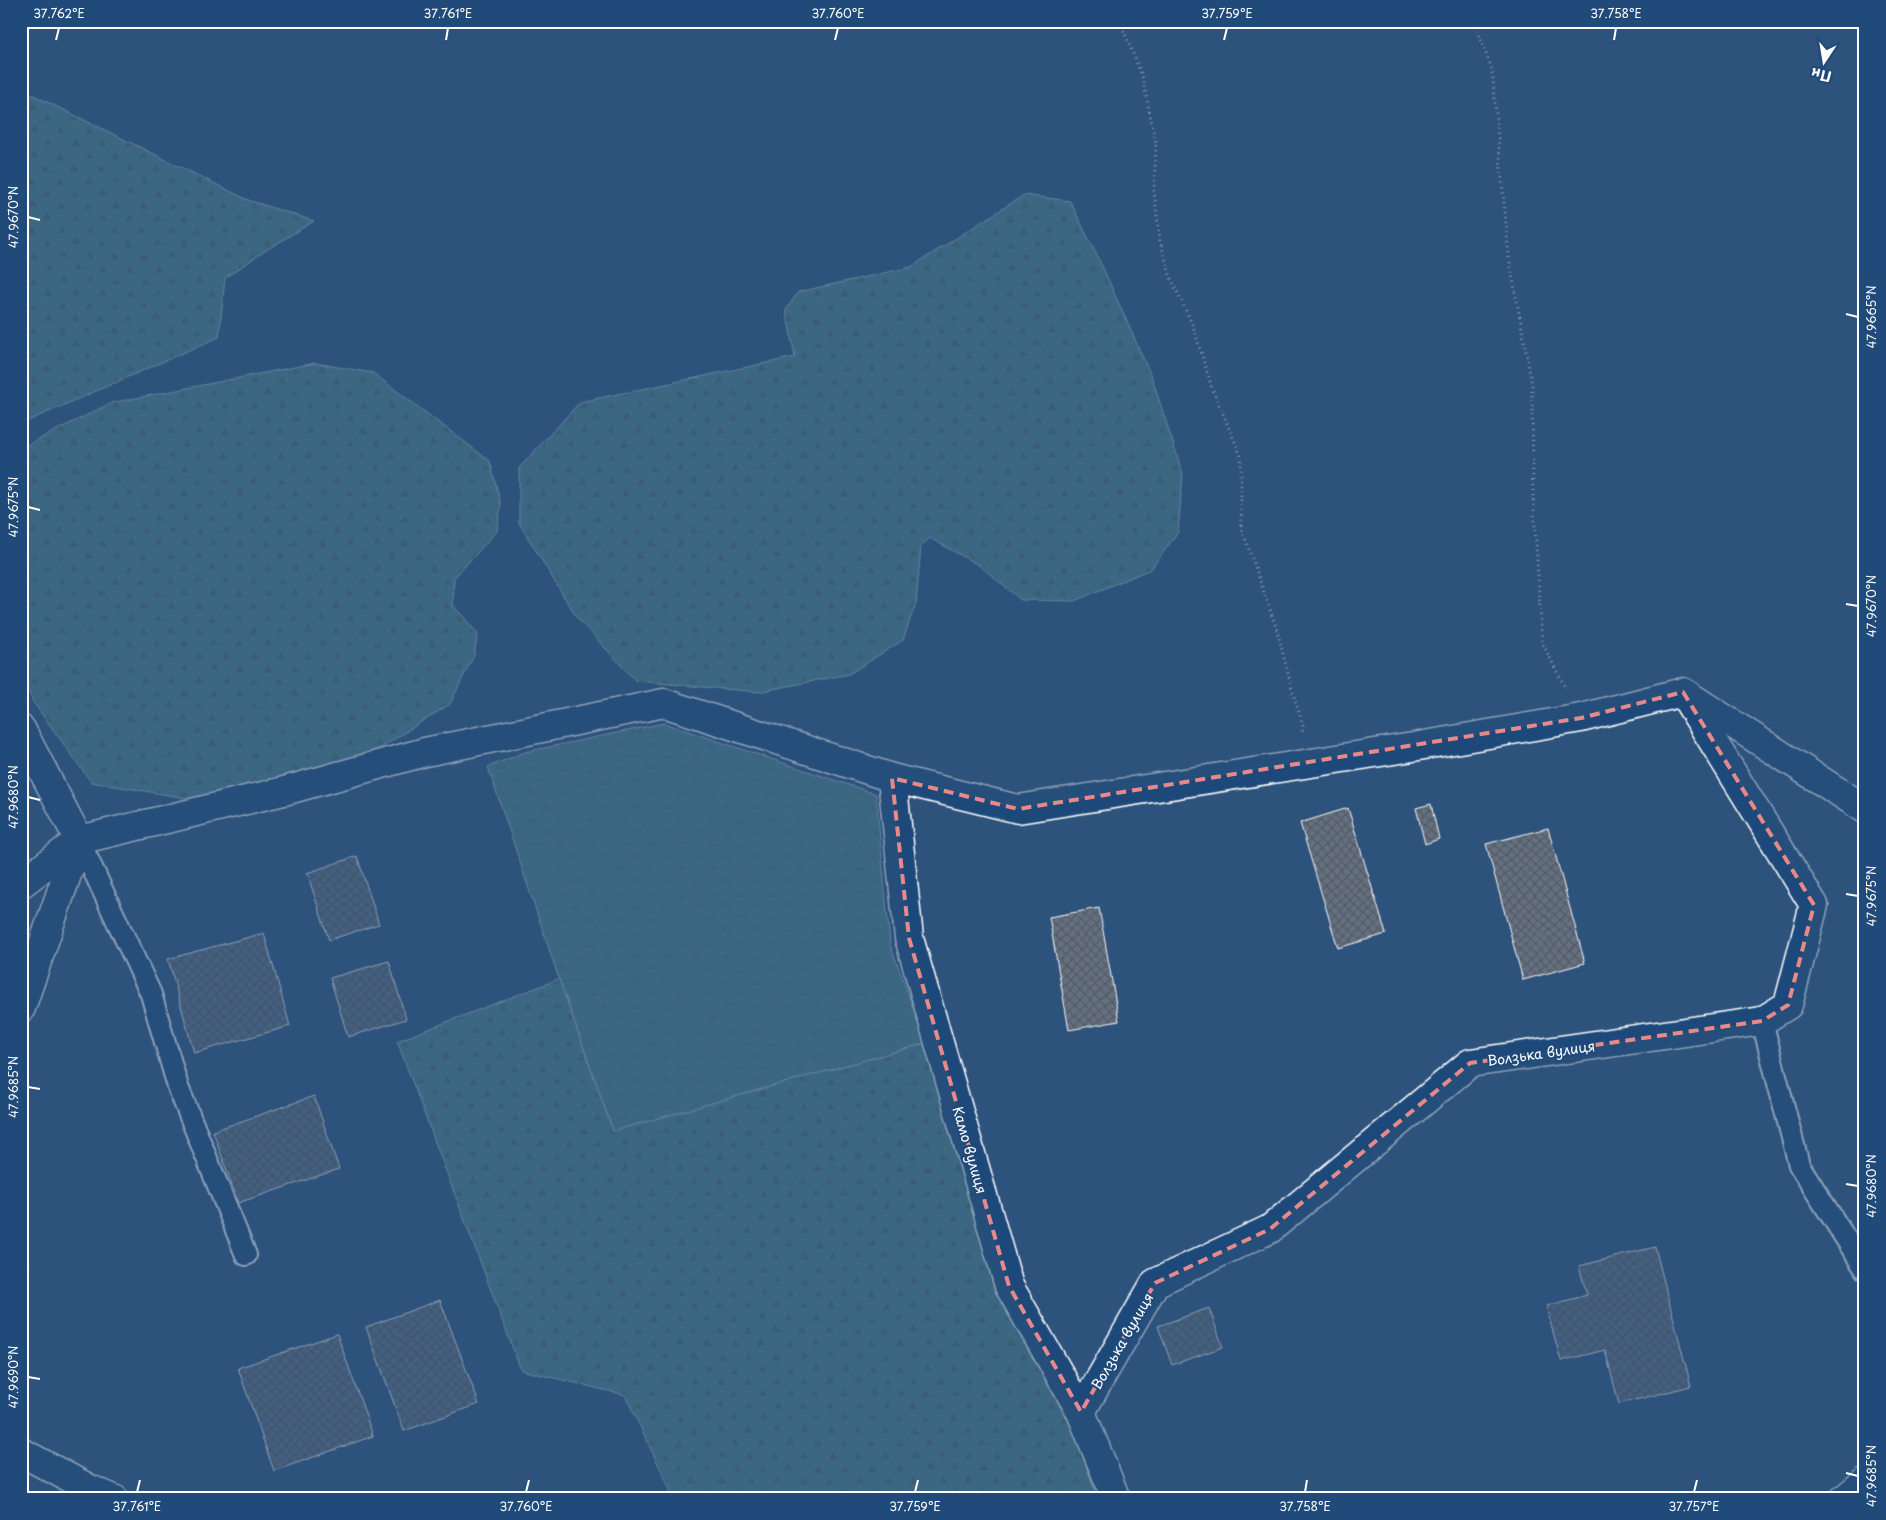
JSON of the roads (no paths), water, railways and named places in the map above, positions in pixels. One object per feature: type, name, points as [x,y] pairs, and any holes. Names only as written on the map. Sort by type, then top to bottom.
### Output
[{"type":"street","points":[[21,884],[79,840],[284,791],[425,752],[664,703],[892,778],[1018,809],[1581,718],[1683,692],[1865,809]]},
{"type":"street","name":"Волзька вулиця","points":[[1081,1412],[1155,1284],[1270,1229],[1470,1063],[1762,1021],[1788,1005],[1814,905],[1683,692]]},
{"type":"street","points":[[21,729],[79,840],[21,1008]]},
{"type":"street","name":"Камо вулиця","points":[[892,778],[909,938],[1009,1286],[1081,1412],[1116,1499]]},
{"type":"street","points":[[21,1452],[90,1489],[114,1499]]},
{"type":"street","points":[[1844,1499],[1865,1482]]},
{"type":"lane","points":[[79,840],[152,994],[178,1087],[246,1256]]},
{"type":"lane","points":[[1762,1021],[1799,1165],[1865,1269]]}]
